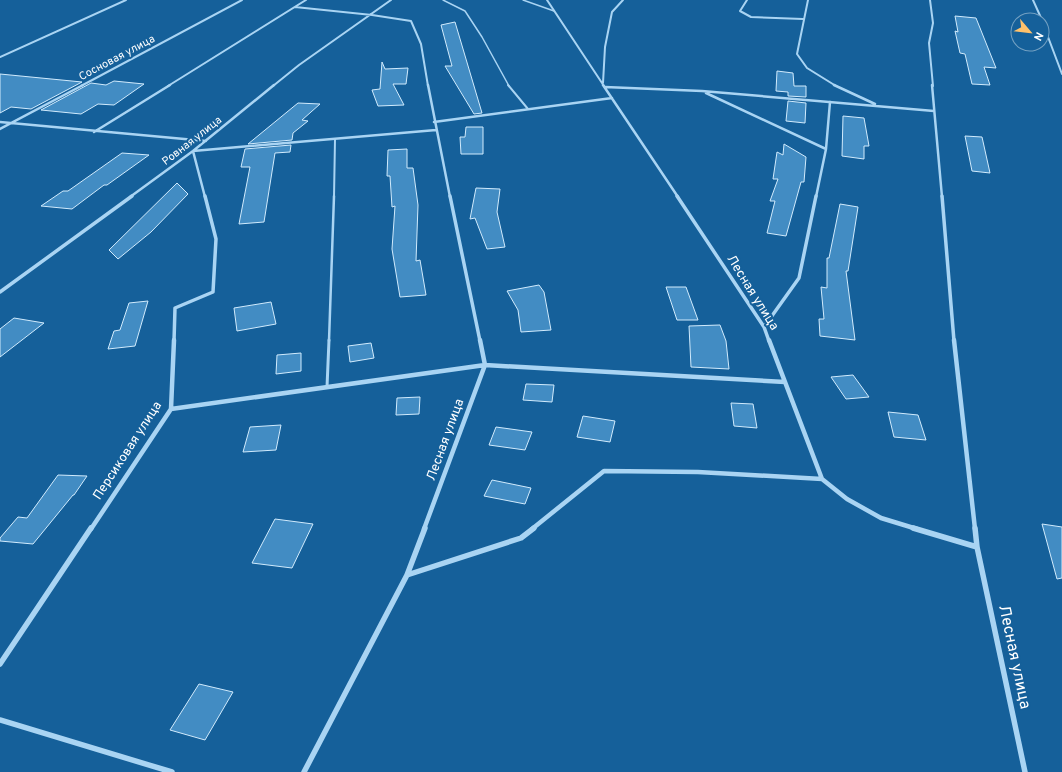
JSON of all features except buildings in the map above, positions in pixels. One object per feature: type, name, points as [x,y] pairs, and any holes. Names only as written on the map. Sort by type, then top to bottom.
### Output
[{"type":"street","points":[[0,56],[126,0]]},
{"type":"street","name":"Сосновая улица","points":[[0,129],[242,0]]},
{"type":"street","points":[[94,132],[306,0]]},
{"type":"street","name":"Ровная улица","points":[[0,292],[207,141],[299,65],[372,15],[391,0]]},
{"type":"street","name":"Лесная улица","points":[[547,0],[764,327],[822,479]]},
{"type":"street","points":[[623,0],[612,12],[605,47],[604,85],[702,91],[934,111]]},
{"type":"street","points":[[747,0],[740,11],[751,17],[803,19]]},
{"type":"street","points":[[808,0],[796,54],[807,68],[832,84],[878,105]]},
{"type":"street","name":"Лесная улица","points":[[930,0],[933,23],[929,43],[934,111],[956,367],[977,547],[1025,772]]},
{"type":"street","points":[[1033,0],[1038,12]]},
{"type":"street","points":[[295,7],[372,15],[411,21],[422,44],[434,122],[485,365]]},
{"type":"street","points":[[1050,42],[1062,74]]},
{"type":"street","points":[[702,91],[826,149]]},
{"type":"street","points":[[434,122],[612,98]]},
{"type":"street","points":[[764,327],[799,278],[826,149],[830,102]]},
{"type":"street","points":[[0,122],[94,132],[207,141]]},
{"type":"street","points":[[193,151],[436,130]]},
{"type":"street","name":"Персиковая улица","points":[[0,664],[171,409],[175,308],[213,292],[216,240],[193,151]]},
{"type":"street","points":[[171,409],[485,365],[785,382]]},
{"type":"street","name":"Лесная улица","points":[[304,772],[407,575],[485,365]]},
{"type":"street","points":[[407,575],[521,538],[604,471],[698,472],[822,479],[847,499],[881,518],[977,547]]},
{"type":"street","points":[[0,720],[172,772]]},
{"type":"lane","points":[[443,0],[464,11],[482,37],[507,84],[528,109]]},
{"type":"lane","points":[[523,0],[554,11]]},
{"type":"lane","points":[[327,387],[334,208],[335,139]]}]
